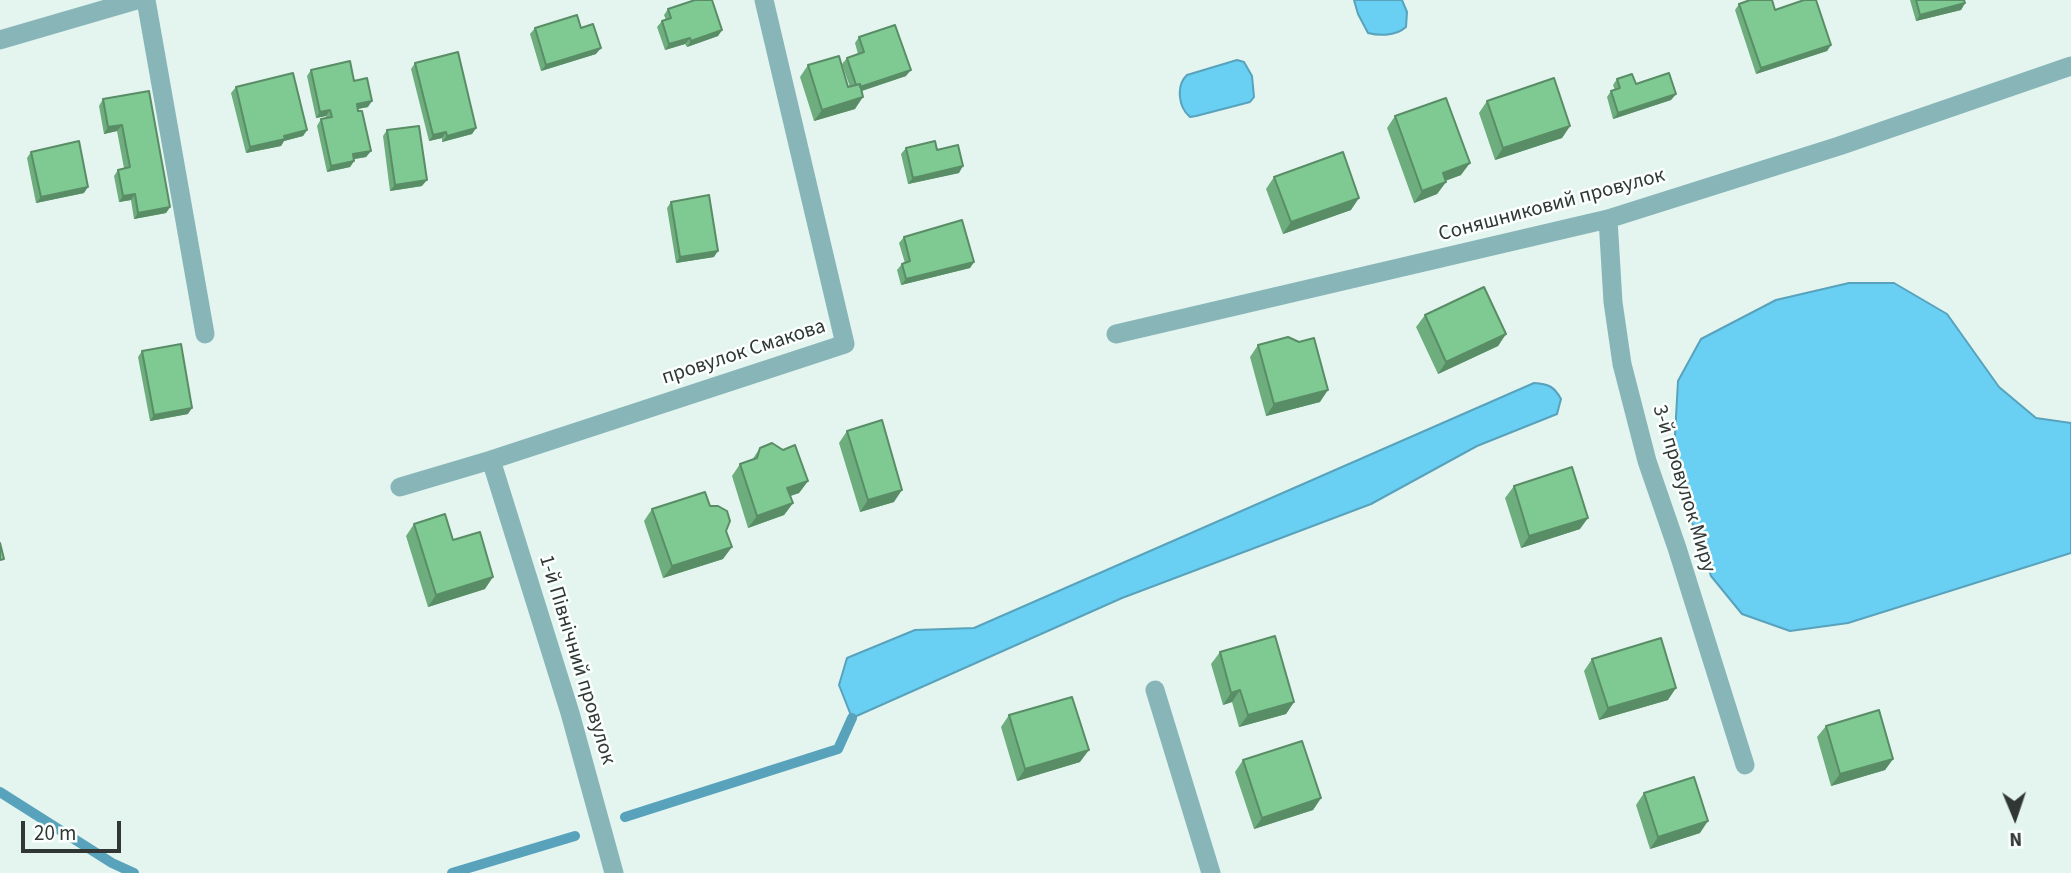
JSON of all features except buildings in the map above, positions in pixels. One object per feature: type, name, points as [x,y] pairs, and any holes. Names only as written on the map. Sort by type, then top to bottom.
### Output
[{"type":"street","points":[[0,40],[137,0]]},
{"type":"street","points":[[146,0],[205,334]]},
{"type":"street","name":"провулок Смакова","points":[[400,487],[491,460],[845,344],[764,0]]},
{"type":"street","name":"Соняшниковий провулок","points":[[1116,334],[1608,219],[1839,146],[2071,65]]},
{"type":"street","name":"3-й провулок Миру","points":[[1608,219],[1613,302],[1628,388],[1647,461],[1745,765]]},
{"type":"street","name":"1-й Північний провулок","points":[[491,460],[570,713],[614,873]]},
{"type":"street","points":[[1154,690],[1211,873]]},
{"type":"water","points":[[1354,0],[1402,0],[1407,12],[1406,27],[1388,35],[1368,33]]},
{"type":"water","points":[[1237,60],[1244,62],[1252,76],[1254,97],[1250,102],[1190,117],[1181,102],[1183,79],[1187,75]]},
{"type":"water","points":[[1849,283],[1894,283],[1947,314],[1999,387],[2036,418],[2071,423],[2071,553],[1848,623],[1790,631],[1742,614],[1711,576],[1689,514],[1674,453],[1678,381],[1701,339],[1776,300]]},
{"type":"water","points":[[1534,383],[1550,386],[1556,391],[1561,399],[1557,414],[1477,446],[1371,504],[1122,598],[852,718],[839,685],[847,658],[915,630],[974,628]]},
{"type":"waterway","points":[[625,817],[838,749],[852,718]]},
{"type":"waterway","points":[[0,792],[112,863],[134,873]]},
{"type":"waterway","points":[[452,873],[575,836]]}]
